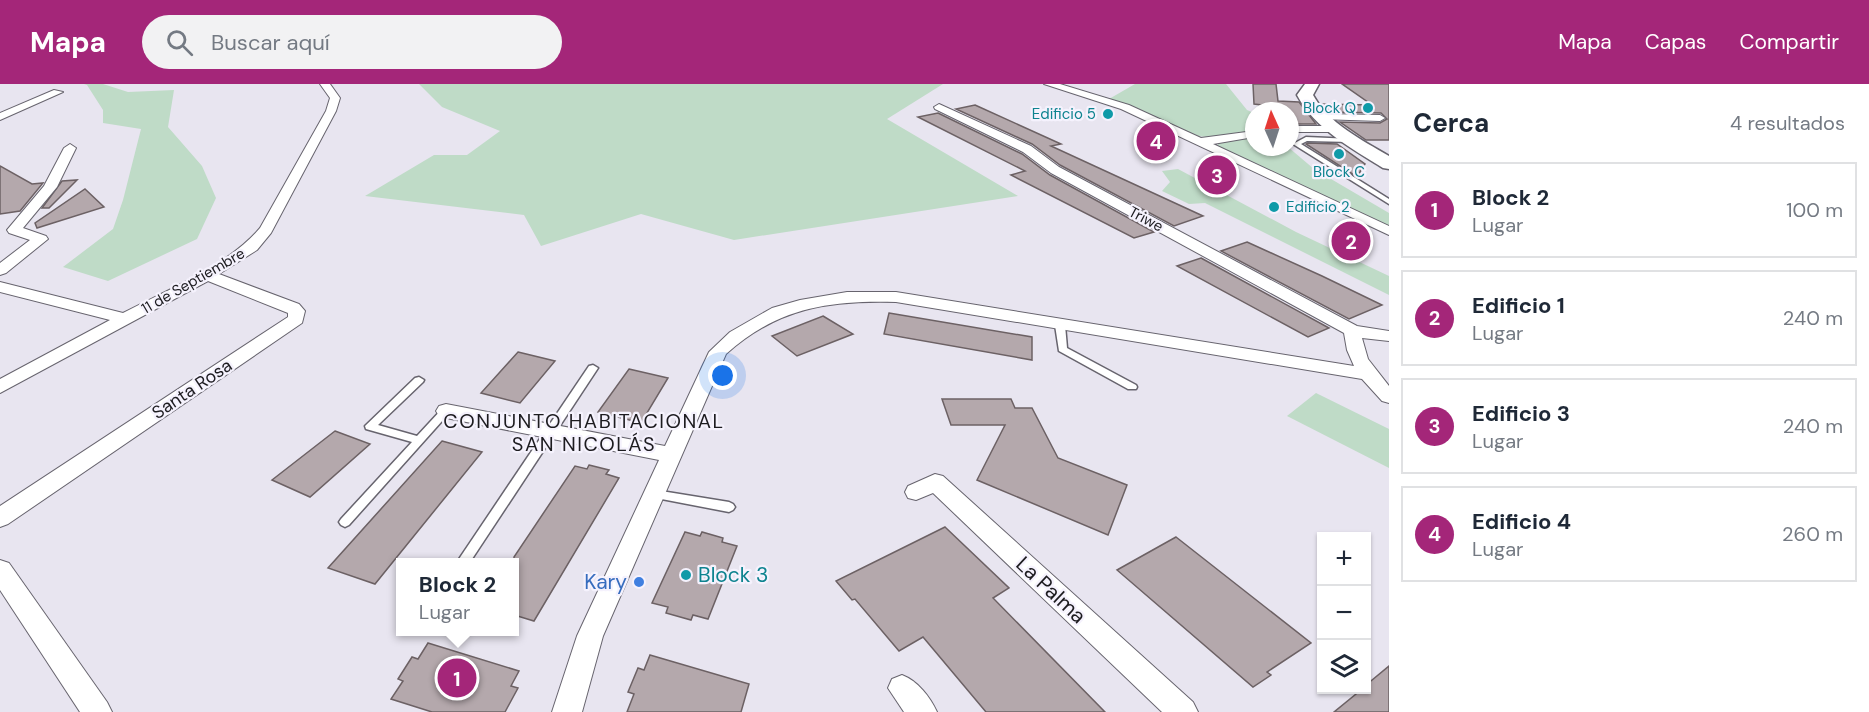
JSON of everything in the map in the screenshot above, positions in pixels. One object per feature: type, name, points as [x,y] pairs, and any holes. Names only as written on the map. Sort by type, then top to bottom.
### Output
[{"type":"street","name":"11 de Septiembre","points":[[0,387],[207,275],[252,247],[266,230],[331,111],[335,98],[325,84]]},
{"type":"street","points":[[1049,84],[1125,107],[1389,231]]},
{"type":"street","points":[[1312,84],[1306,90],[1307,100],[1323,117],[1389,164]]},
{"type":"street","points":[[0,117],[58,92]]},
{"type":"street","name":"Triwe","points":[[939,107],[1028,150],[1055,170],[1353,331],[1389,336]]},
{"type":"street","points":[[1323,117],[1380,118]]},
{"type":"street","points":[[1299,129],[1338,129]]},
{"type":"street","points":[[1200,142],[1245,135]]},
{"type":"street","points":[[0,270],[41,239],[14,230],[50,188],[70,148]]},
{"type":"street","name":"Santa Rosa","points":[[5,509],[296,319],[297,311],[293,308],[207,275]]},
{"type":"street","points":[[0,286],[125,319]]},
{"type":"street","points":[[567,712],[590,636],[718,352],[744,328],[779,311],[836,298],[886,296],[1368,374]]},
{"type":"street","points":[[1353,331],[1356,351],[1368,374],[1389,398]]},
{"type":"street","points":[[446,411],[672,455]]},
{"type":"street","name":"La Palma","points":[[916,492],[935,482],[1183,712]]},
{"type":"street","points":[[0,570],[97,712]]},
{"type":"street","points":[[902,688],[921,712]]},
{"type":"lane","points":[[1354,141],[1306,139],[1296,144],[1389,202]]},
{"type":"lane","points":[[1060,325],[1062,350],[1132,387]]},
{"type":"lane","points":[[467,558],[593,368]]},
{"type":"lane","points":[[419,380],[370,426],[419,440]]},
{"type":"lane","points":[[345,522],[446,411]]},
{"type":"lane","points":[[655,494],[729,507]]},
{"type":"green space","points":[[84,84],[103,84],[128,92],[174,90],[168,127],[202,166],[216,198],[197,239],[108,281],[63,267],[113,229],[123,200],[141,129],[103,123],[103,110],[87,85]]},
{"type":"green space","points":[[419,84],[943,84],[887,119],[1018,196],[734,240],[641,214],[541,246],[524,215],[365,196],[434,155],[467,155],[500,131],[442,107]]},
{"type":"green space","points":[[1135,84],[1226,84],[1245,108],[1245,132],[1198,136],[1109,99]]},
{"type":"green space","points":[[1245,138],[1245,156],[1299,156],[1314,169],[1389,213],[1389,228],[1218,147],[1218,142]]},
{"type":"green space","points":[[1178,169],[1296,232],[1389,276],[1389,295],[1205,203],[1189,204],[1162,191],[1170,182],[1162,171]]},
{"type":"green space","points":[[1316,393],[1389,429],[1389,468],[1287,416]]},
{"type":"building","points":[[1253,84],[1276,84],[1278,101],[1299,102],[1254,102]]},
{"type":"building","points":[[1342,84],[1389,84],[1389,140],[1366,140],[1340,122],[1380,123],[1387,119],[1381,113],[1328,112],[1321,104],[1372,105]]},
{"type":"building","points":[[1299,102],[1316,124],[1299,124]]},
{"type":"building","points":[[975,105],[1061,144],[1051,146],[1203,216],[1174,226],[1060,165],[1032,144],[956,109]]},
{"type":"building","points":[[938,113],[1022,154],[1050,175],[1154,232],[1134,238],[1011,175],[1025,171],[918,117]]},
{"type":"building","name":"Block C","points":[[1306,144],[1337,144],[1365,164],[1357,177]]},
{"type":"building","points":[[0,166],[32,184],[43,183],[20,211],[0,214]]},
{"type":"building","points":[[77,180],[49,208],[42,208],[62,181]]},
{"type":"building","points":[[85,189],[104,207],[37,228],[35,223]]},
{"type":"building","points":[[1247,242],[1382,305],[1349,319],[1221,251]]},
{"type":"building","points":[[1201,258],[1329,328],[1308,337],[1177,266]]},
{"type":"building","points":[[889,313],[1032,337],[1032,360],[884,334]]},
{"type":"building","points":[[823,316],[853,334],[797,356],[772,336]]},
{"type":"building","points":[[518,352],[555,361],[520,403],[481,393]]},
{"type":"building","points":[[629,369],[668,378],[641,423],[598,412]]},
{"type":"building","points":[[942,399],[1011,399],[1015,408],[1032,408],[1058,458],[1127,485],[1108,535],[977,480],[1005,425],[951,425]]},
{"type":"building","points":[[335,431],[370,444],[310,497],[272,480]]},
{"type":"building","points":[[442,441],[482,452],[375,584],[328,568]]},
{"type":"building","points":[[589,465],[609,470],[606,474],[619,478],[534,621],[519,616],[519,558],[514,557],[575,466],[587,469]]},
{"type":"building","points":[[945,527],[1009,588],[993,598],[1105,712],[986,712],[923,637],[899,651],[855,599],[852,600],[836,581]]},
{"type":"building","name":"Block 3","points":[[685,532],[700,536],[702,532],[723,538],[722,542],[737,546],[708,619],[693,615],[691,620],[666,613],[668,607],[652,603]]},
{"type":"building","points":[[1176,537],[1311,643],[1267,672],[1271,675],[1253,687],[1117,570]]},
{"type":"building","points":[[428,643],[519,671],[511,686],[518,688],[505,712],[432,712],[391,699],[403,681],[398,679],[412,657],[418,659]]},
{"type":"building","points":[[650,655],[749,684],[741,712],[627,712],[634,694],[628,692],[638,668],[644,670]]},
{"type":"building","points":[[1389,666],[1389,712],[1334,712],[1356,694],[1371,694],[1371,681]]},
{"type":"place","name":"Block Q","points":[[1368,108]]},
{"type":"place","name":"Edificio 5","points":[[1108,114]]},
{"type":"place","name":"Edificio 4","points":[[1156,141]]},
{"type":"place","name":"Block C","points":[[1339,154]]},
{"type":"place","name":"Edificio 3","points":[[1217,175]]},
{"type":"place","name":"Edificio 2","points":[[1274,207]]},
{"type":"place","name":"Edificio 1","points":[[1351,241]]},
{"type":"place","name":"Block 3","points":[[686,575]]},
{"type":"place","name":"Kary","points":[[639,582]]},
{"type":"place","name":"Block 2","points":[[457,678]]},
{"type":"district","name":"CONJUNTO HABITACIONAL SAN NICOLÁS","points":[[584,432]]}]
